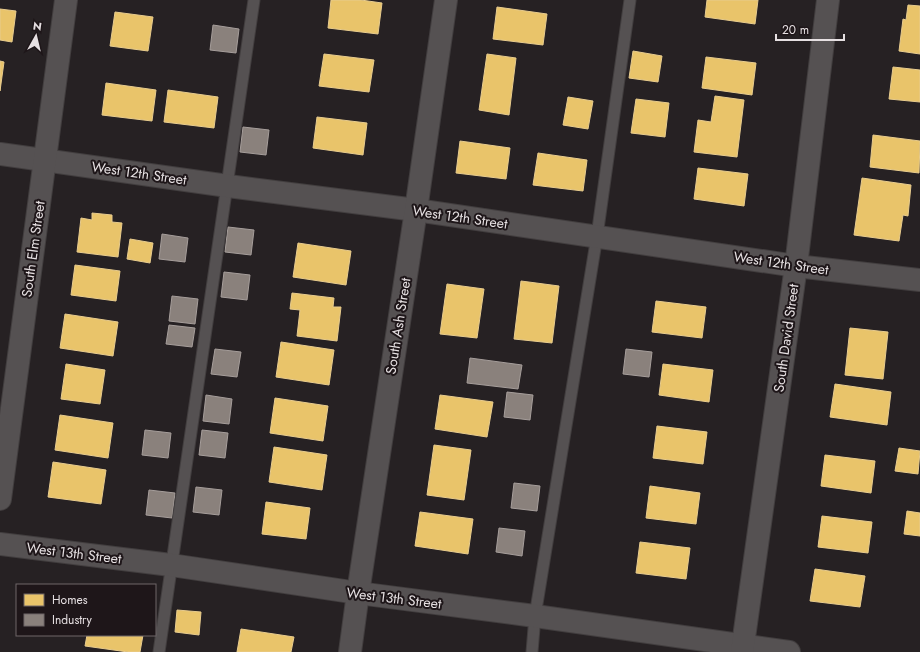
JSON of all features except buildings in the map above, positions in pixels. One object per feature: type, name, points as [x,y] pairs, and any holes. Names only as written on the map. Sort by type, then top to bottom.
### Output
[{"type":"street","name":"South Elm Street","points":[[0,499],[66,0]]},
{"type":"street","name":"South Ash Street","points":[[350,652],[446,0]]},
{"type":"street","name":"South David Street","points":[[742,649],[796,266],[828,0]]},
{"type":"street","name":"West 12th Street","points":[[0,154],[228,186],[416,210],[796,266],[920,280]]},
{"type":"street","name":"West 13th Street","points":[[0,544],[171,565],[358,593],[535,616],[742,649],[789,652]]},
{"type":"lane","points":[[159,652],[254,0]]},
{"type":"lane","points":[[532,652],[535,616],[597,236],[630,0]]}]
